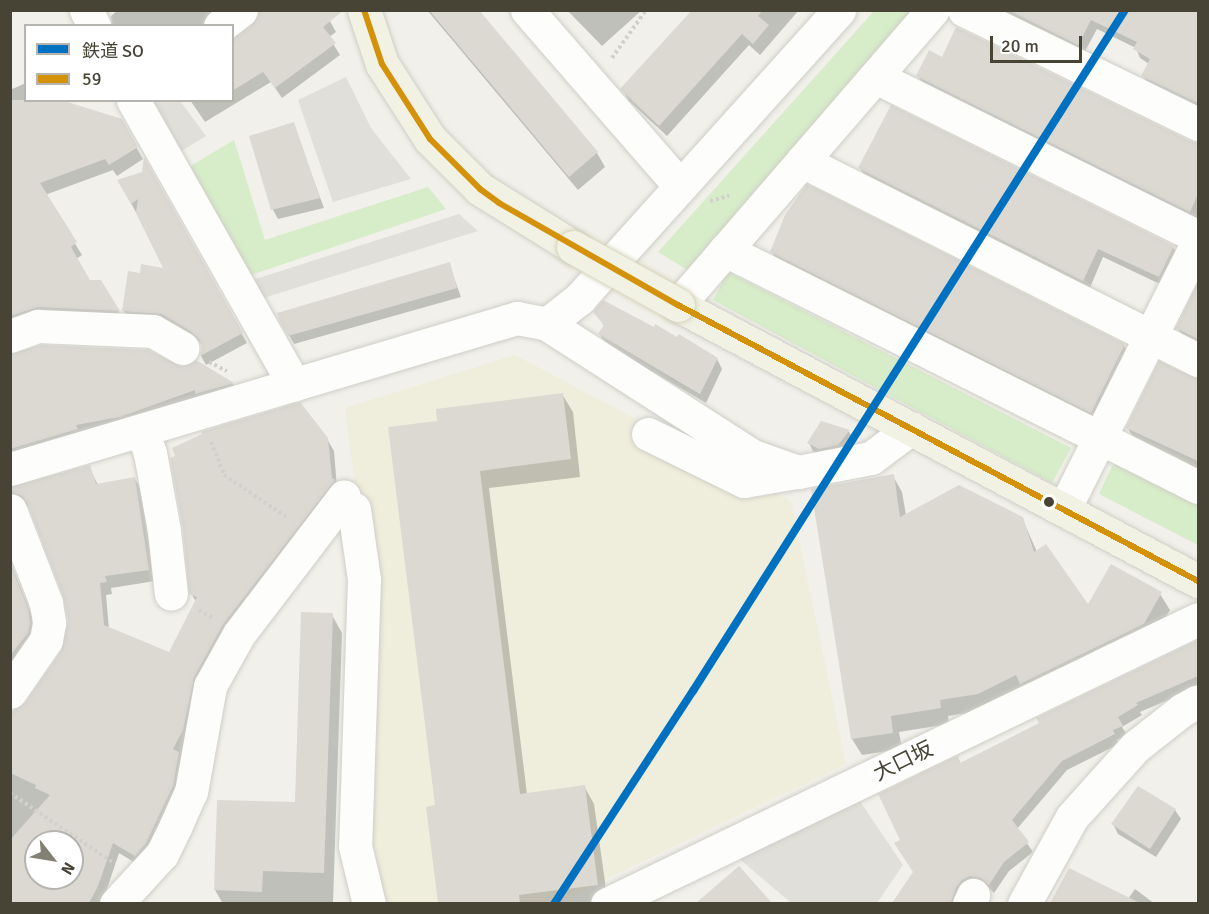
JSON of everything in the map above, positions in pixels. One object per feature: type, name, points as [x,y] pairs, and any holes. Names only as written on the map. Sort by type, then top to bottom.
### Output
[{"type":"main road","points":[[364,10],[379,55],[392,83],[430,139],[480,189],[573,247],[678,305],[1198,581]]},
{"type":"street","points":[[86,10],[93,24]]},
{"type":"street","points":[[223,24],[241,10]]},
{"type":"street","points":[[527,10],[690,195]]},
{"type":"street","points":[[547,324],[579,299],[690,195],[839,10]]},
{"type":"street","points":[[678,305],[933,10]]},
{"type":"street","points":[[964,10],[1198,124]]},
{"type":"street","points":[[876,77],[1198,239],[1064,509]]},
{"type":"street","points":[[134,102],[294,385]]},
{"type":"street","points":[[802,161],[1198,360]]},
{"type":"street","points":[[725,250],[1198,487]]},
{"type":"street","points":[[10,469],[518,318],[547,324],[753,456],[798,472]]},
{"type":"street","points":[[10,336],[38,326],[153,331],[183,348]]},
{"type":"street","points":[[648,434],[744,481],[871,458],[911,428]]},
{"type":"street","points":[[142,430],[150,453],[162,519],[171,594]]},
{"type":"street","points":[[116,903],[162,854],[191,792],[210,686],[239,634],[314,536],[349,503],[364,579],[355,846],[369,903]]},
{"type":"street","points":[[10,510],[46,603],[49,623],[46,640],[10,692]]},
{"type":"street","name":"大口坂","points":[[613,902],[1198,619]]},
{"type":"street","points":[[1024,903],[1071,818],[1135,747],[1182,710],[1198,701]]},
{"type":"path","points":[[592,86],[646,10]]},
{"type":"path","points":[[690,195],[732,195]]},
{"type":"path","points":[[199,414],[224,475],[314,536]]},
{"type":"path","points":[[171,594],[239,634]]},
{"type":"path","points":[[10,793],[139,880]]},
{"type":"shaded area","points":[[346,77],[371,128],[411,179],[333,202],[298,100]]},
{"type":"shaded area","points":[[145,102],[181,102],[206,136],[180,152]]},
{"type":"shaded area","points":[[459,214],[478,231],[257,300],[249,281]]},
{"type":"shaded area","points":[[515,355],[791,501],[846,764],[556,903],[376,903],[361,848],[376,649],[345,408]]},
{"type":"shaded area","points":[[857,797],[903,865],[877,903],[791,903],[736,856]]},
{"type":"green space","points":[[874,11],[924,11],[694,274],[658,252]]},
{"type":"green space","points":[[234,140],[265,240],[428,187],[446,209],[248,276],[187,168]]},
{"type":"green space","points":[[728,272],[1071,448],[1052,483],[713,300]]},
{"type":"green space","points":[[1125,459],[1198,497],[1198,545],[1099,494],[1112,466]]},
{"type":"building","points":[[259,10],[344,10],[323,27],[336,43],[275,88],[263,72],[234,90],[234,38],[253,24]]},
{"type":"building","points":[[429,10],[479,10],[598,152],[569,177]]},
{"type":"building","points":[[692,10],[763,10],[758,16],[769,25],[753,44],[742,34],[659,126],[620,89]]},
{"type":"building","points":[[1008,10],[1198,10],[1198,103],[1141,76],[1150,59],[1133,49],[1137,42],[1091,20],[1078,45]]},
{"type":"building","points":[[956,27],[1198,143],[1198,194],[1190,212],[916,76],[929,50],[942,57]]},
{"type":"building","points":[[10,100],[67,102],[122,119],[138,147],[109,165],[105,159],[40,183],[77,242],[71,247],[90,280],[101,280],[120,311],[38,307],[10,316]]},
{"type":"building","points":[[891,105],[1174,246],[1159,277],[1098,249],[1083,281],[858,168]]},
{"type":"building","points":[[294,122],[320,198],[271,210],[249,136]]},
{"type":"building","points":[[144,157],[243,333],[200,356],[202,347],[199,339],[192,332],[162,314],[122,311],[128,271],[140,273],[141,264],[163,268],[136,213],[138,199],[131,204],[117,180],[142,172]]},
{"type":"building","points":[[807,184],[1125,344],[1091,413],[770,252],[785,215]]},
{"type":"building","points":[[450,262],[457,288],[288,336],[277,313]]},
{"type":"building","points":[[1198,282],[1198,339],[1176,328]]},
{"type":"building","points":[[603,300],[654,327],[655,324],[677,337],[679,334],[718,358],[700,394],[598,334],[604,325],[593,312]]},
{"type":"building","points":[[41,345],[148,350],[183,367],[196,360],[234,383],[195,394],[195,390],[120,417],[76,425],[78,429],[10,449],[10,354]]},
{"type":"building","points":[[1159,361],[1198,379],[1198,461],[1126,428]]},
{"type":"building","points":[[563,393],[571,459],[480,471],[520,794],[585,785],[598,885],[519,895],[520,903],[438,903],[426,807],[435,805],[388,427],[437,421],[436,409]]},
{"type":"building","points":[[300,402],[328,438],[332,478],[335,480],[224,623],[194,677],[183,730],[173,749],[179,752],[173,786],[146,843],[135,856],[113,843],[98,886],[89,903],[10,903],[10,840],[50,795],[35,788],[36,785],[10,773],[10,716],[14,710],[25,703],[61,651],[68,621],[63,596],[27,503],[21,495],[10,492],[10,487],[90,465],[96,484],[135,477],[149,570],[105,576],[107,582],[100,583],[104,625],[169,652],[197,597],[189,594],[183,529],[170,458],[175,456],[172,448],[202,434],[201,432]]},
{"type":"building","points":[[821,421],[850,430],[838,445],[819,449],[807,443]]},
{"type":"building","points":[[894,474],[900,517],[959,485],[1023,517],[1034,552],[1046,544],[1088,604],[1111,564],[1162,592],[1144,624],[1020,684],[1016,675],[978,694],[940,700],[941,708],[891,716],[893,733],[851,739],[811,489]]},
{"type":"building","points":[[10,563],[28,608],[30,623],[28,633],[10,656]]},
{"type":"building","points":[[301,612],[333,613],[324,873],[263,871],[262,892],[214,890],[217,800],[295,802]]},
{"type":"building","points":[[1198,640],[1198,676],[1136,703],[1138,705],[1118,717],[1123,726],[1113,730],[1115,734],[1062,761],[1012,820],[1029,842],[1004,862],[989,885],[981,878],[970,876],[956,887],[951,903],[892,903],[913,872],[894,843],[900,840],[878,794],[958,756],[960,763],[1039,723],[1036,718]]},
{"type":"building","points":[[1138,786],[1176,809],[1150,849],[1111,824]]},
{"type":"building","points":[[739,866],[772,903],[696,903]]},
{"type":"building","points":[[1069,868],[1140,903],[1050,903]]},
{"type":"rail line","name":"SO","points":[[554,904],[693,691],[1125,10]]},
{"type":"transit line","name":"59","points":[[364,10],[382,64],[430,139],[480,189],[499,203],[678,305],[1198,581]]}]
